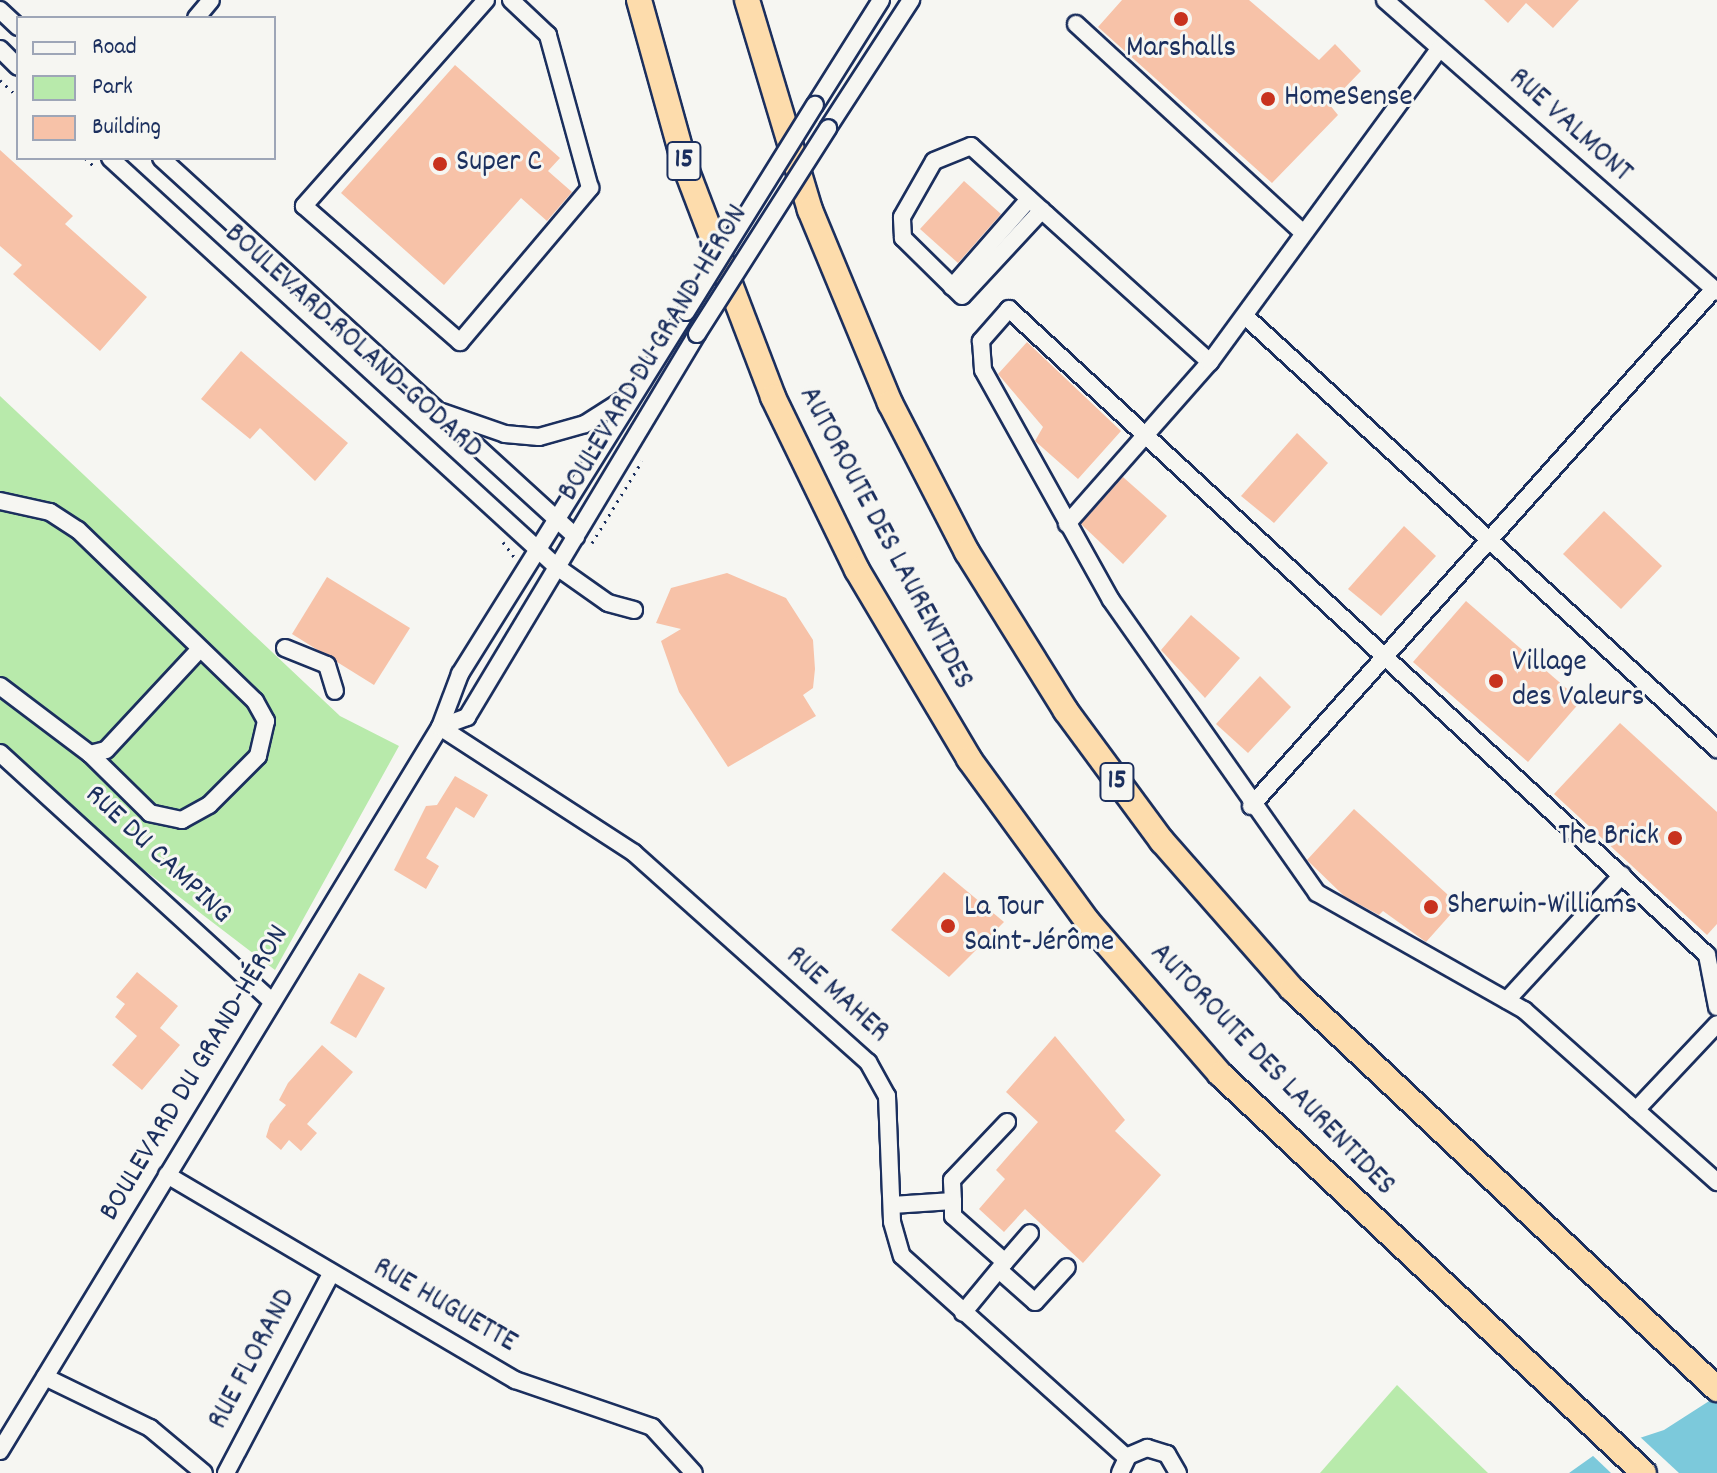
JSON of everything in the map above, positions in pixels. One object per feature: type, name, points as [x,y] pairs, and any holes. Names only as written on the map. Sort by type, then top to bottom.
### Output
[{"type":"highway","name":"AUTOROUTE DES LAURENTIDES","points":[[639,0],[685,166],[766,383],[857,570],[963,750],[1057,882],[1186,1037],[1302,1156],[1644,1473]]},
{"type":"highway","name":"15","points":[[747,0],[810,210],[890,403],[973,562],[1066,711],[1162,841],[1292,989],[1717,1389]]},
{"type":"street","points":[[198,16],[211,0]]},
{"type":"street","points":[[486,0],[304,206],[460,342],[590,188],[548,35],[511,0]]},
{"type":"street","name":"BOULEVARD DU GRAND-HÉRON","points":[[0,1451],[440,727],[449,694],[630,395],[686,312],[881,0]]},
{"type":"street","name":"BOULEVARD DU GRAND-HÉRON","points":[[440,727],[467,717],[697,334],[911,0]]},
{"type":"street","name":"RUE VALMONT","points":[[1385,0],[1715,291]]},
{"type":"street","points":[[0,10],[16,25]]},
{"type":"street","points":[[1076,24],[1302,232]]},
{"type":"street","points":[[0,49],[16,65]]},
{"type":"street","points":[[1067,524],[1210,362],[1302,232],[1439,49]]},
{"type":"street","points":[[1035,204],[952,287],[903,238],[902,217],[934,161],[971,146],[1210,362]]},
{"type":"street","name":"BOULEVARD ROLAND-GODARD","points":[[112,160],[557,567],[608,603],[634,610]]},
{"type":"street","name":"BOULEVARD ROLAND-GODARD","points":[[163,160],[576,537]]},
{"type":"street","points":[[1251,806],[1715,291]]},
{"type":"street","points":[[1717,1007],[1707,955],[1009,309],[981,341],[983,370],[1067,524],[1251,806],[1330,904],[1507,1000],[1717,1182]]},
{"type":"street","points":[[1245,316],[1717,749]]},
{"type":"street","points":[[433,408],[505,434],[539,437],[585,424],[630,395]]},
{"type":"street","points":[[0,501],[50,512],[78,530],[255,701],[266,721],[258,756],[209,805],[164,820],[90,754],[0,686]]},
{"type":"street","points":[[285,648],[327,665],[335,691]]},
{"type":"street","points":[[90,754],[106,750],[200,649]]},
{"type":"street","name":"RUE MAHER","points":[[440,727],[634,853],[868,1062],[887,1096],[892,1205],[902,1256],[1124,1465],[1156,1448],[1178,1473]]},
{"type":"street","name":"RUE DU CAMPING","points":[[0,753],[273,1002]]},
{"type":"street","points":[[1507,1000],[1622,875]]},
{"type":"street","points":[[1636,1110],[1717,1024]]},
{"type":"street","points":[[1007,1122],[952,1180],[953,1216],[1035,1302],[1067,1267]]},
{"type":"street","name":"RUE HUGUETTE","points":[[167,1175],[515,1380],[652,1427],[694,1473]]},
{"type":"street","points":[[892,1205],[953,1201]]},
{"type":"street","points":[[963,1313],[1030,1233]]},
{"type":"street","name":"RUE FLORAND","points":[[226,1473],[331,1274]]},
{"type":"street","points":[[45,1377],[150,1428],[204,1473]]},
{"type":"street","points":[[0,1417],[13,1429]]},
{"type":"path","points":[[0,80],[16,95]]},
{"type":"green space","points":[[0,396],[340,716],[399,746],[275,970],[0,760]]},
{"type":"green space","points":[[1397,1385],[1488,1473],[1320,1473]]},
{"type":"water","points":[[1717,1396],[1717,1473],[1569,1473],[1600,1451],[1664,1430]]},
{"type":"pier","points":[[1638,1435],[1679,1473],[1611,1473],[1590,1453]]},
{"type":"building","points":[[1122,0],[1249,0],[1319,60],[1335,44],[1361,71],[1329,104],[1338,115],[1272,183],[1098,27]]},
{"type":"building","points":[[1484,0],[1579,0],[1553,28],[1526,3],[1508,23]]},
{"type":"building","points":[[455,65],[560,158],[548,171],[572,192],[547,221],[521,198],[444,285],[341,193]]},
{"type":"building","points":[[0,150],[73,216],[65,224],[147,297],[100,351],[13,274],[22,265],[0,246]]},
{"type":"building","points":[[964,181],[1001,214],[958,263],[920,229]]},
{"type":"building","points":[[1027,342],[1121,431],[1078,479],[1035,441],[1043,427],[998,374]]},
{"type":"building","points":[[241,351],[348,443],[315,481],[260,428],[250,439],[201,399]]},
{"type":"building","points":[[1297,433],[1328,463],[1274,523],[1241,496]]},
{"type":"building","points":[[1123,477],[1167,516],[1123,564],[1081,524]]},
{"type":"building","points":[[1604,511],[1662,566],[1621,609],[1563,554]]},
{"type":"building","points":[[1404,526],[1436,556],[1381,616],[1348,589]]},
{"type":"building","points":[[727,573],[786,598],[813,640],[813,688],[803,695],[816,716],[728,767],[679,692],[661,641],[681,629],[656,623],[671,588]]},
{"type":"building","points":[[327,577],[410,628],[374,685],[292,634]]},
{"type":"building","points":[[1466,601],[1581,701],[1528,762],[1413,662]]},
{"type":"building","points":[[1191,615],[1240,658],[1205,698],[1161,650]]},
{"type":"building","points":[[1260,676],[1291,707],[1248,753],[1216,724]]},
{"type":"building","points":[[1620,723],[1717,812],[1717,924],[1707,935],[1554,794]]},
{"type":"building","points":[[455,776],[488,795],[474,818],[456,807],[426,858],[439,866],[426,889],[394,870],[426,806],[437,805]]},
{"type":"building","points":[[1354,809],[1459,905],[1426,942],[1383,911],[1379,915],[1344,896],[1307,860]]},
{"type":"building","name":"La Tour Saint-Jérôme","points":[[944,872],[1004,922],[949,977],[891,930]]},
{"type":"building","points":[[137,972],[178,1006],[160,1028],[180,1045],[142,1090],[112,1065],[137,1036],[115,1017],[125,1004],[116,997]]},
{"type":"building","points":[[359,973],[385,988],[356,1038],[330,1023]]},
{"type":"building","points":[[1055,1036],[1125,1120],[1115,1131],[1161,1175],[1083,1263],[1025,1209],[1004,1232],[979,1209],[1005,1179],[996,1170],[1038,1122],[1006,1092]]},
{"type":"building","points":[[322,1045],[353,1072],[307,1124],[317,1133],[301,1151],[289,1140],[281,1150],[266,1137],[270,1124],[286,1105],[279,1100],[288,1083]]},
{"type":"place","name":"Marshalls","points":[[1181,19]]},
{"type":"place","name":"HomeSense","points":[[1268,99]]},
{"type":"place","name":"Super C","points":[[440,164]]},
{"type":"place","name":"Village des Valeurs","points":[[1496,681]]},
{"type":"place","name":"The Brick","points":[[1675,838]]},
{"type":"place","name":"Sherwin-Williams","points":[[1431,907]]},
{"type":"place","name":"La Tour Saint-Jérôme","points":[[948,926]]}]
